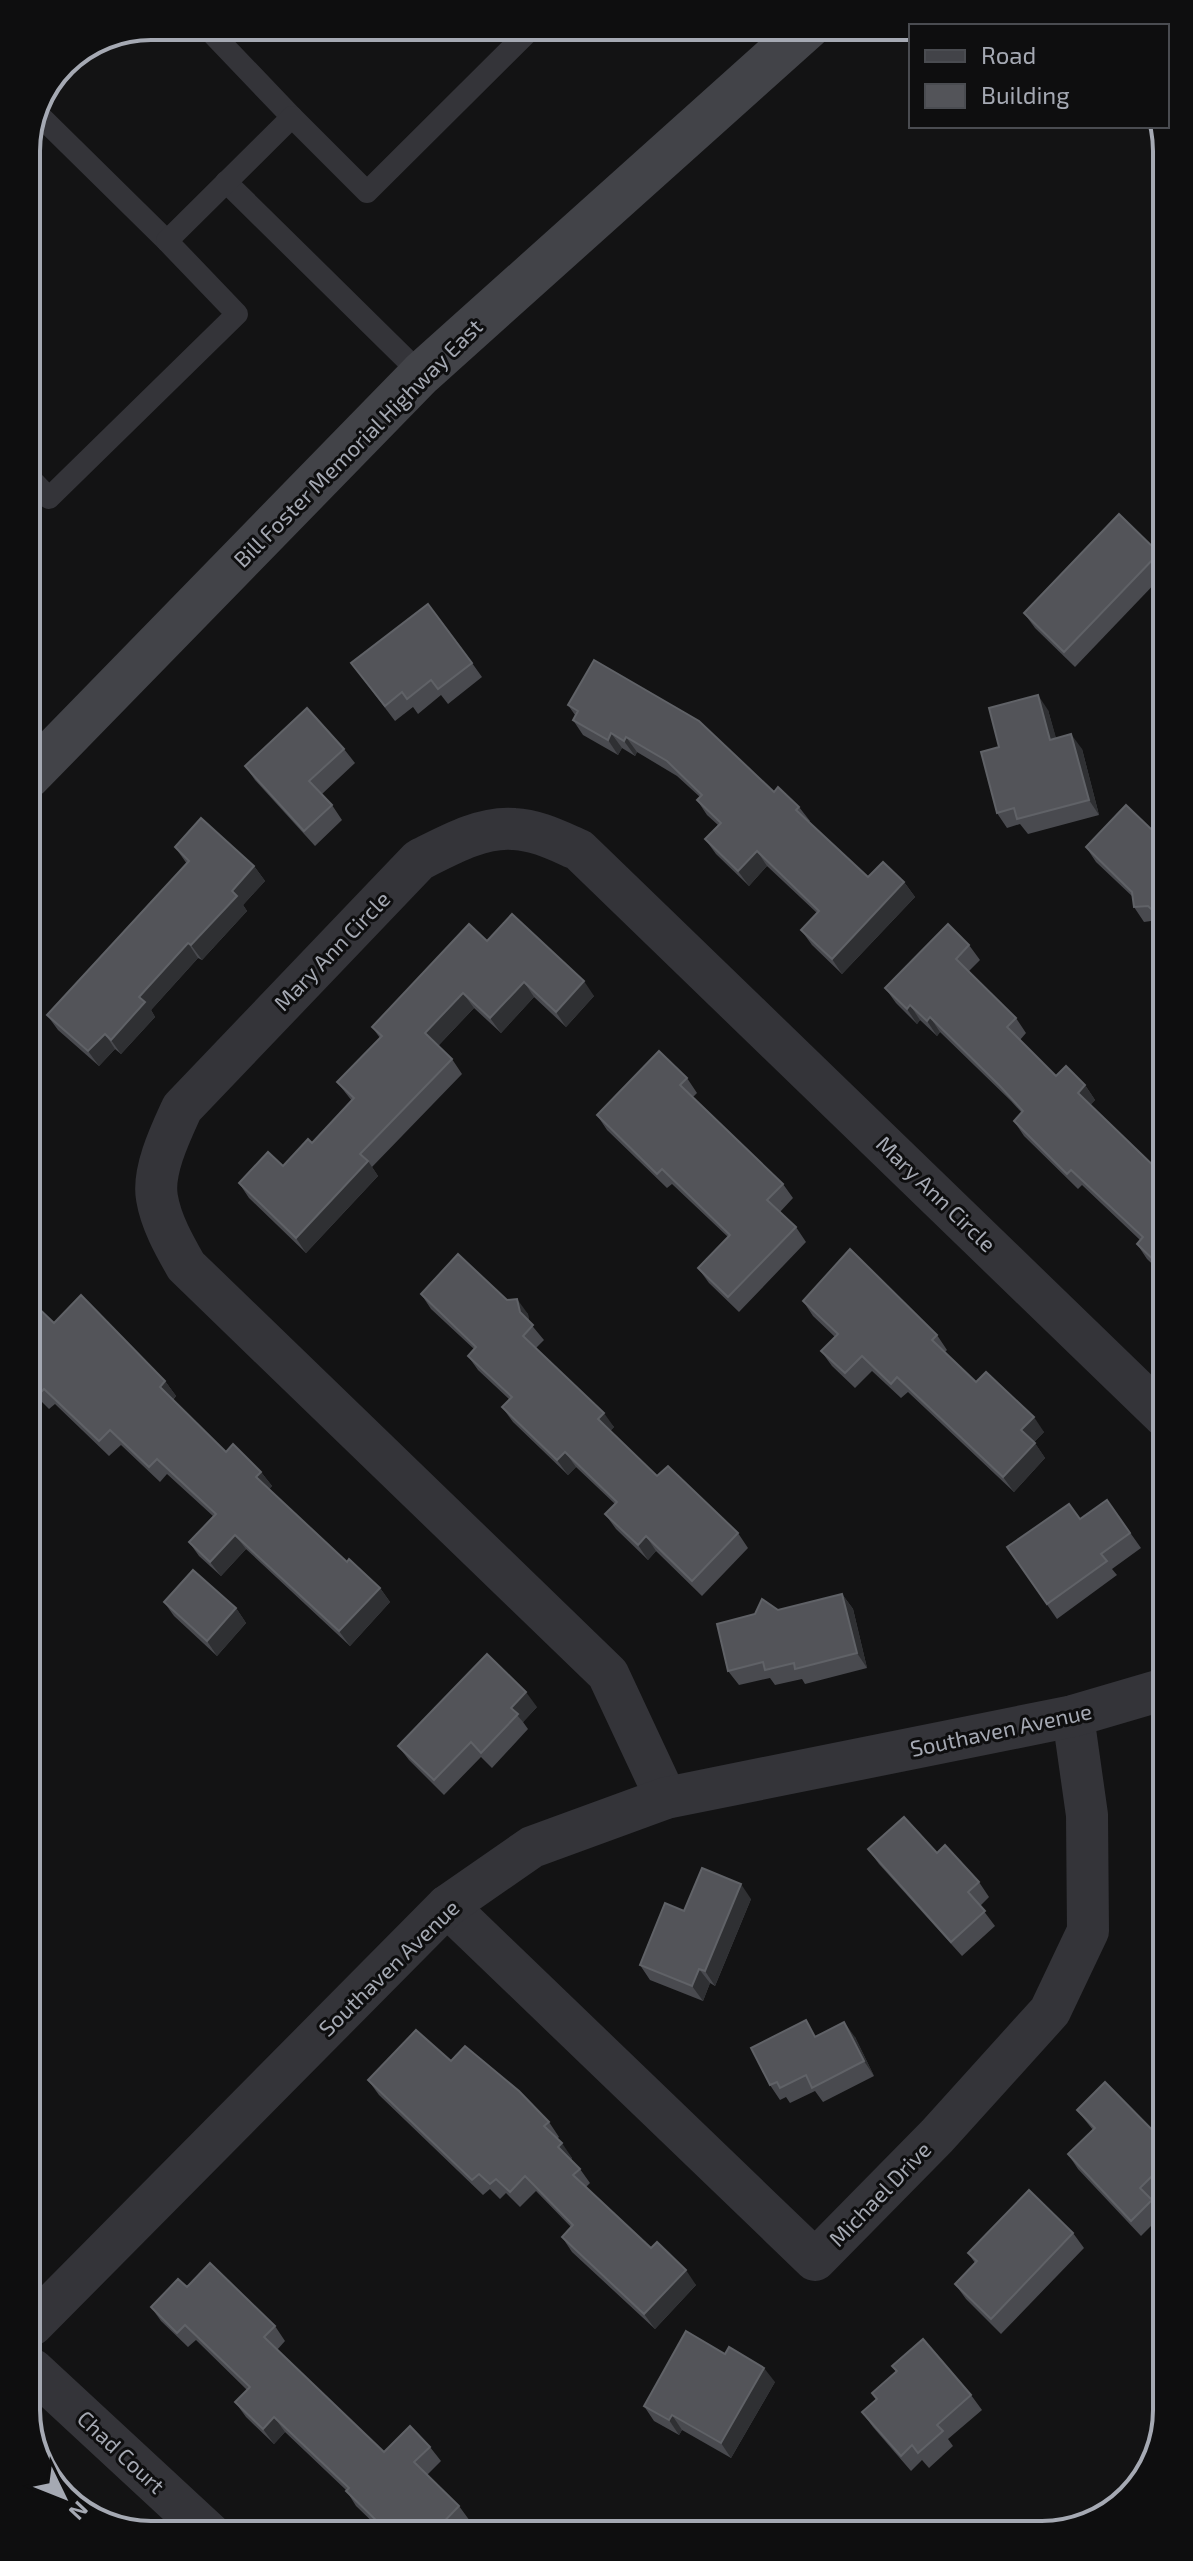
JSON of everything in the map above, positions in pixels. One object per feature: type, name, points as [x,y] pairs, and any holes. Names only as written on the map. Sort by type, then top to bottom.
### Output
[{"type":"main road","name":"Bill Foster Memorial Highway East","points":[[40,765],[421,374],[793,40]]},
{"type":"street","name":"Mary Ann Circle","points":[[666,1798],[608,1674],[186,1266],[167,1232],[156,1195],[163,1150],[182,1108],[419,860],[465,836],[512,828],[547,836],[579,850],[1153,1405]]},
{"type":"street","name":"Southaven Avenue","points":[[40,2317],[447,1906],[532,1847],[666,1798],[1073,1716],[1153,1693]]},
{"type":"street","name":"Michael Drive","points":[[447,1906],[815,2260],[937,2136],[1050,2011],[1088,1931],[1087,1815],[1073,1716]]},
{"type":"street","name":"Chad Court","points":[[40,2376],[196,2521]]},
{"type":"lane","points":[[218,40],[367,192],[520,40]]},
{"type":"lane","points":[[167,241],[292,117]]},
{"type":"lane","points":[[40,489],[49,498],[237,314],[45,120]]},
{"type":"lane","points":[[226,182],[421,374]]},
{"type":"building","points":[[1119,514],[1153,547],[1153,559],[1064,652],[1024,613]]},
{"type":"building","points":[[428,604],[472,663],[438,689],[431,680],[407,699],[402,692],[385,706],[351,663]]},
{"type":"building","points":[[594,660],[699,721],[774,792],[778,787],[799,807],[796,810],[868,877],[883,862],[904,882],[832,959],[801,930],[819,911],[757,851],[738,871],[705,839],[721,823],[697,800],[702,795],[667,761],[626,737],[624,741],[611,733],[608,740],[573,720],[578,711],[568,705]]},
{"type":"building","points":[[1038,695],[1050,740],[1071,734],[1089,800],[1017,819],[1014,808],[997,813],[981,752],[999,747],[989,708]]},
{"type":"building","points":[[307,708],[344,749],[309,781],[332,805],[304,831],[245,766]]},
{"type":"building","points":[[1126,805],[1153,829],[1153,911],[1148,906],[1134,907],[1132,892],[1086,847]]},
{"type":"building","points":[[201,818],[254,866],[232,891],[237,896],[191,945],[188,943],[139,997],[145,1002],[111,1040],[105,1034],[88,1051],[47,1015],[189,861],[175,847]]},
{"type":"building","points":[[512,914],[584,981],[556,1012],[524,982],[490,1018],[463,993],[425,1033],[452,1059],[360,1154],[368,1161],[296,1238],[239,1183],[268,1152],[283,1166],[308,1139],[312,1143],[354,1098],[337,1082],[382,1036],[372,1027],[469,924],[487,941]]},
{"type":"building","points":[[948,924],[969,945],[956,959],[1016,1018],[1007,1027],[1056,1076],[1066,1066],[1085,1085],[1078,1093],[1153,1165],[1153,1259],[1137,1244],[1143,1237],[1071,1170],[1067,1174],[1014,1121],[1023,1111],[1000,1086],[930,1017],[927,1021],[910,1005],[907,1009],[885,988]]},
{"type":"building","points":[[659,1051],[687,1078],[680,1085],[783,1184],[767,1200],[796,1227],[728,1297],[698,1268],[730,1235],[662,1169],[657,1174],[597,1115]]},
{"type":"building","points":[[850,1249],[937,1335],[932,1340],[976,1382],[986,1372],[1034,1417],[1021,1430],[1035,1443],[1003,1477],[897,1377],[891,1384],[862,1356],[845,1373],[821,1351],[838,1334],[803,1301]]},
{"type":"building","points":[[458,1254],[507,1300],[517,1299],[520,1312],[533,1325],[523,1336],[604,1413],[598,1419],[657,1476],[668,1466],[738,1533],[692,1581],[646,1536],[638,1545],[605,1514],[617,1502],[565,1452],[557,1460],[502,1407],[512,1397],[468,1356],[476,1347],[421,1294]]},
{"type":"building","points":[[81,1295],[165,1381],[160,1387],[226,1452],[233,1444],[261,1472],[256,1477],[347,1562],[349,1559],[380,1588],[339,1631],[235,1535],[210,1562],[189,1542],[216,1514],[157,1459],[149,1467],[110,1430],[99,1441],[44,1389],[40,1393],[40,1310],[54,1323]]},
{"type":"building","points":[[1107,1500],[1130,1533],[1101,1554],[1107,1561],[1047,1604],[1007,1547],[1069,1504],[1080,1519]]},
{"type":"building","points":[[193,1570],[236,1608],[207,1641],[164,1602]]},
{"type":"building","points":[[842,1594],[857,1653],[795,1669],[794,1663],[765,1670],[763,1662],[728,1671],[717,1624],[755,1614],[762,1599],[778,1610]]},
{"type":"building","points":[[487,1654],[526,1692],[511,1708],[518,1714],[481,1753],[471,1742],[434,1780],[398,1746]]},
{"type":"building","points":[[904,1817],[937,1853],[945,1845],[979,1882],[968,1892],[985,1911],[951,1942],[868,1849]]},
{"type":"building","points":[[702,1868],[741,1884],[705,1971],[699,1969],[692,1986],[640,1965],[665,1903],[684,1911]]},
{"type":"building","points":[[806,2020],[815,2037],[844,2022],[864,2061],[812,2088],[806,2075],[780,2088],[777,2082],[770,2085],[751,2048]]},
{"type":"building","points":[[416,2030],[451,2061],[465,2046],[519,2091],[549,2122],[544,2126],[562,2143],[558,2147],[580,2169],[573,2175],[651,2248],[657,2242],[686,2270],[644,2314],[562,2237],[573,2225],[525,2176],[510,2192],[496,2179],[490,2184],[479,2174],[472,2180],[368,2080]]},
{"type":"building","points":[[1105,2082],[1153,2131],[1153,2175],[1140,2188],[1152,2200],[1131,2221],[1068,2154],[1095,2128],[1077,2110]]},
{"type":"building","points":[[1029,2190],[1073,2233],[991,2319],[955,2284],[977,2261],[968,2253]]},
{"type":"building","points":[[210,2263],[275,2326],[264,2337],[384,2452],[410,2426],[430,2447],[414,2462],[459,2506],[445,2521],[377,2521],[346,2491],[349,2488],[274,2417],[263,2429],[235,2402],[250,2387],[185,2325],[177,2333],[151,2307],[178,2279],[187,2287]]},
{"type":"building","points":[[686,2331],[725,2354],[729,2347],[764,2368],[721,2443],[672,2415],[669,2420],[644,2406]]},
{"type":"building","points":[[923,2339],[971,2395],[937,2425],[943,2431],[918,2453],[912,2445],[901,2456],[862,2412],[877,2399],[872,2393],[897,2371],[892,2366]]}]
